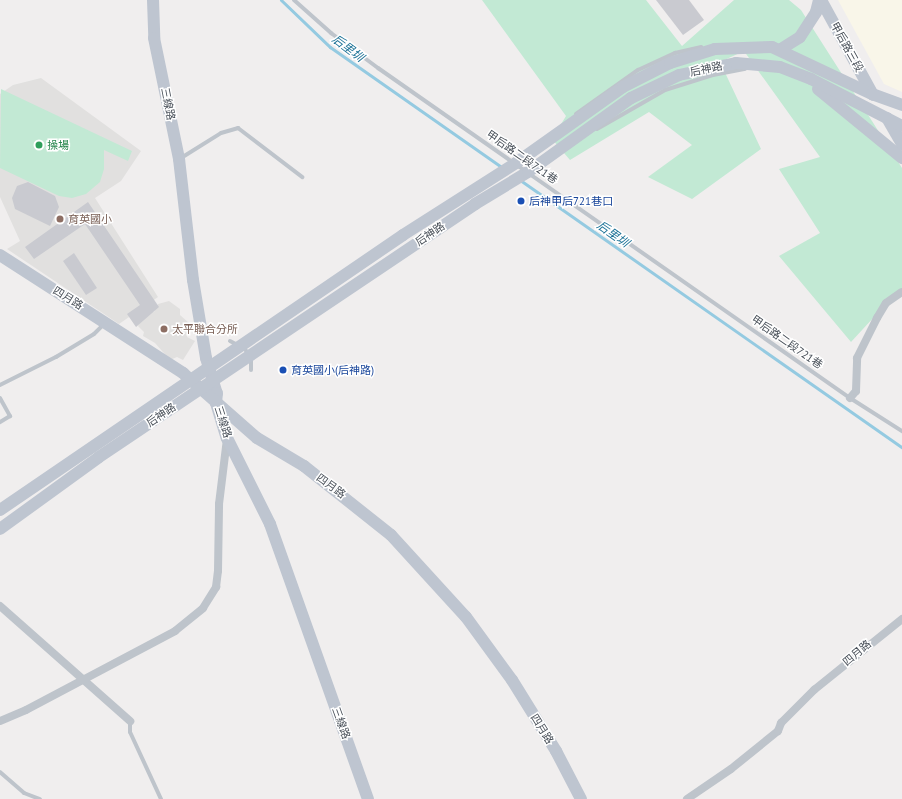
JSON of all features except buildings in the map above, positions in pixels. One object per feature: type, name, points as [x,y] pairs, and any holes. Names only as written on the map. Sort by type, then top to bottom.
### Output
[{"type":"street","name":"三線路","points":[[153,0],[154,38],[179,159],[193,280],[206,358],[217,393],[216,403],[227,438],[270,524],[368,799]]},
{"type":"street","points":[[781,49],[800,37],[816,12],[820,0]]},
{"type":"street","name":"甲后路三段","points":[[820,0],[872,94],[902,144]]},
{"type":"street","name":"后神路","points":[[0,510],[404,235],[516,163],[624,87],[670,63],[715,49],[733,47],[781,49],[872,94],[902,105]]},
{"type":"street","name":"后神路","points":[[0,529],[55,489],[413,245],[528,172],[631,98],[679,75],[736,63],[780,67],[796,73],[889,121],[902,126]]},
{"type":"street","points":[[796,73],[841,107],[902,158]]},
{"type":"street","name":"四月路","points":[[0,256],[106,322],[183,373],[257,438],[304,466],[365,512],[391,535],[466,617],[512,680],[556,751],[581,799]]},
{"type":"street","points":[[850,398],[856,391],[857,358],[877,318],[886,304],[902,292]]},
{"type":"street","points":[[0,721],[26,710],[84,678],[176,631],[203,608],[211,598],[218,572],[219,504],[227,438]]},
{"type":"street","points":[[0,606],[84,678],[130,721]]},
{"type":"street","name":"四月路","points":[[687,799],[731,769],[778,731],[781,723],[814,690],[902,619]]},
{"type":"lane","name":"甲后路二段721巷","points":[[294,0],[331,34],[850,398],[902,431]]},
{"type":"lane","points":[[179,159],[220,133],[238,128],[302,177]]},
{"type":"lane","points":[[0,385],[56,357],[94,334],[106,322]]},
{"type":"lane","points":[[230,341],[245,349],[251,359],[251,370]]},
{"type":"lane","points":[[0,398],[10,416],[0,422]]},
{"type":"lane","points":[[130,721],[130,732],[160,799]]},
{"type":"lane","points":[[0,772],[24,793],[40,799]]},
{"type":"shaded area","points":[[838,0],[902,0],[902,92],[884,84]]},
{"type":"shaded area","name":"育英國小","points":[[41,78],[141,151],[121,181],[95,198],[158,297],[119,324],[7,249],[20,241],[0,197],[0,94],[13,85]]},
{"type":"shaded area","name":"太平聯合分所","points":[[169,301],[180,309],[180,315],[189,323],[187,337],[195,341],[183,360],[177,357],[170,360],[155,343],[143,336],[144,332],[138,326],[145,311],[154,312],[158,304]]},
{"type":"green space","points":[[482,0],[646,0],[682,46],[734,0],[789,0],[801,10],[902,168],[902,293],[886,304],[851,342],[779,256],[820,233],[779,169],[820,157],[744,51],[720,62],[761,149],[692,199],[648,177],[692,145],[649,112],[570,160],[552,139],[566,116]]},
{"type":"green space","name":"操場","points":[[1,89],[132,151],[128,161],[104,150],[104,169],[100,182],[86,194],[72,198],[59,196],[0,168]]},
{"type":"waterway","name":"后里圳","points":[[281,0],[330,47],[503,168]]},
{"type":"waterway","name":"后里圳","points":[[520,180],[902,447]]},
{"type":"place","name":"操場","points":[[39,145]]},
{"type":"place","name":"后神甲后721巷口","points":[[521,201]]},
{"type":"place","name":"育英國小","points":[[60,219]]},
{"type":"place","name":"太平聯合分所","points":[[164,329]]},
{"type":"place","name":"育英國小(后神路)","points":[[283,370]]}]
